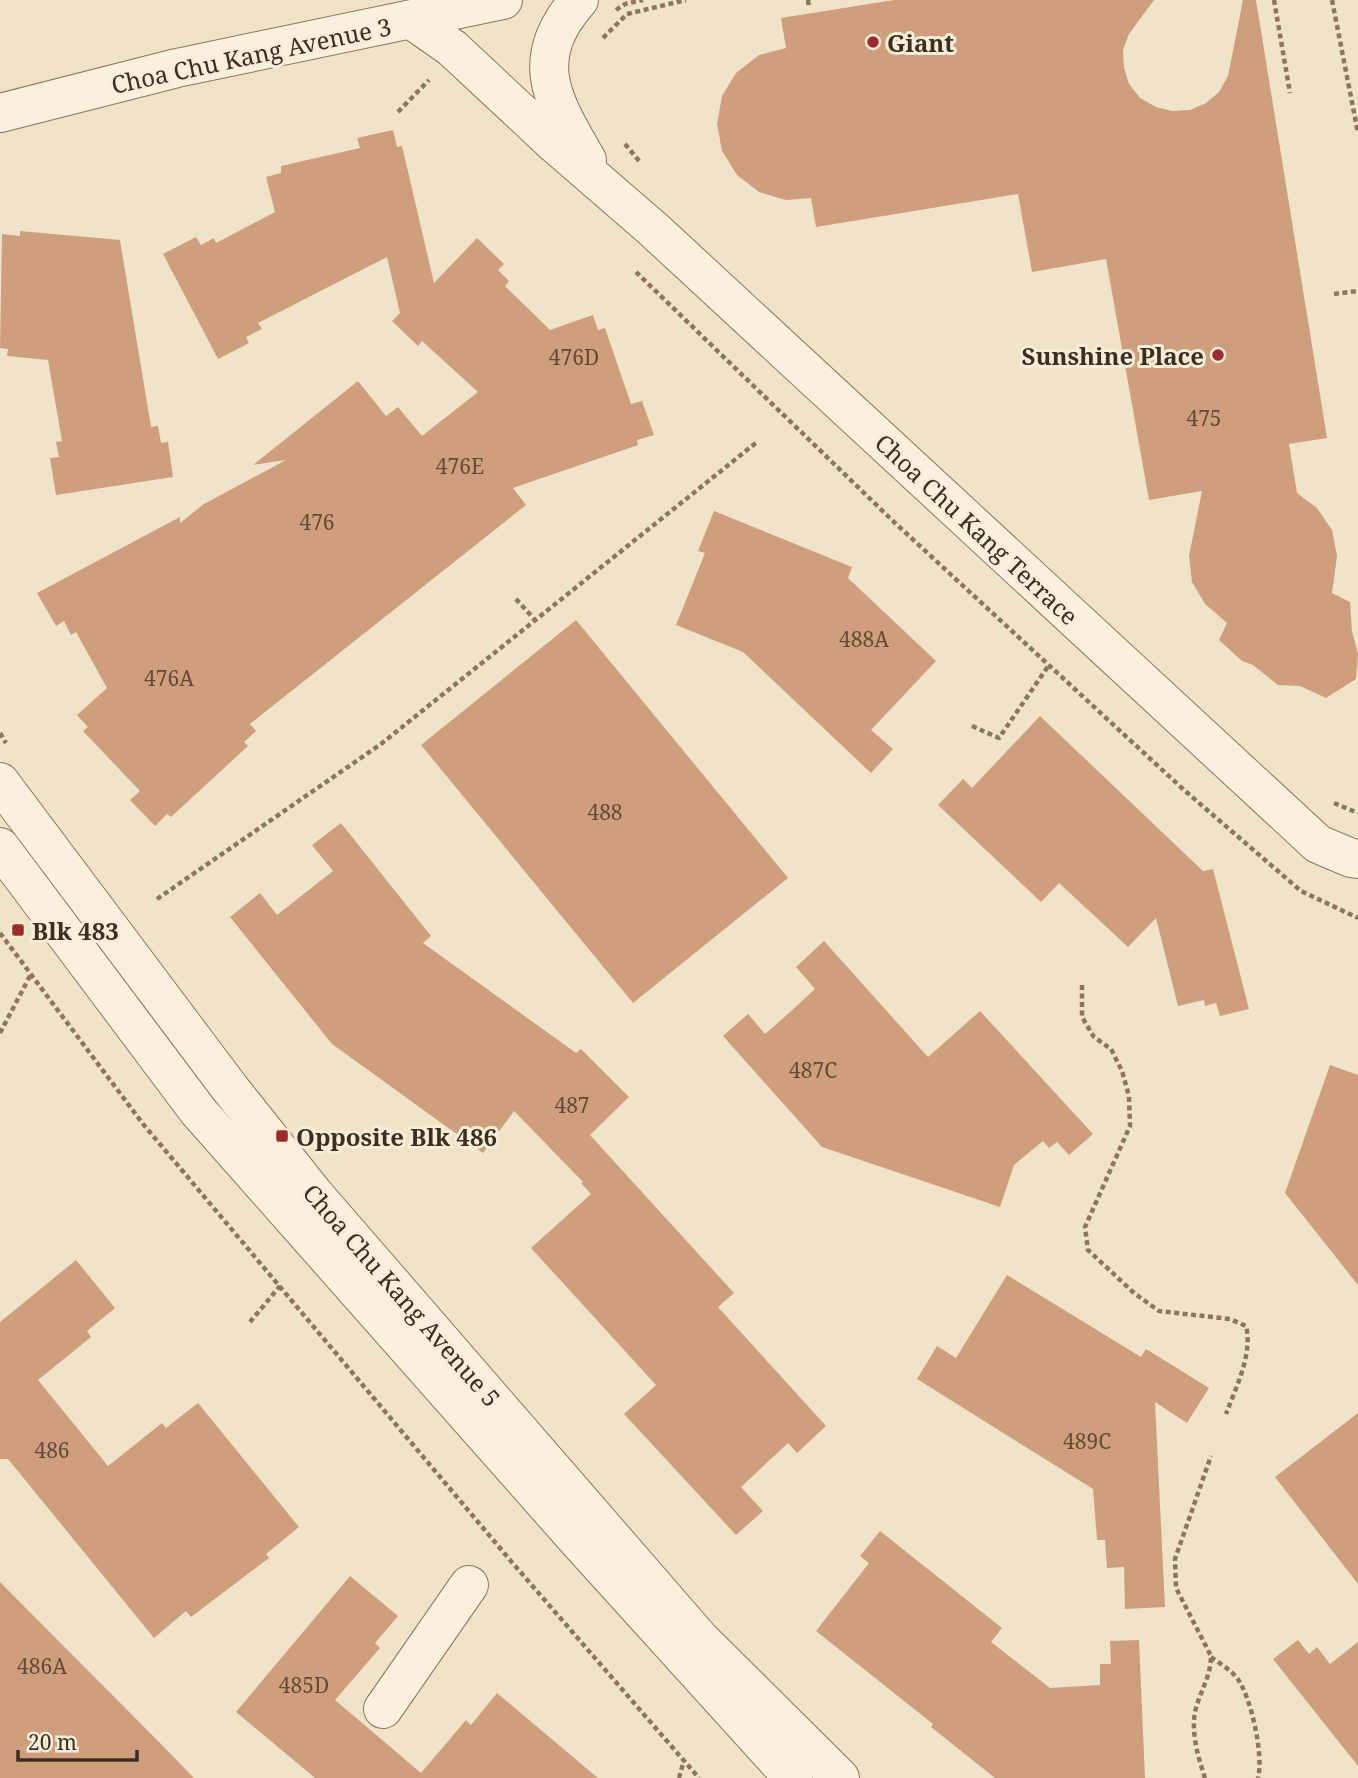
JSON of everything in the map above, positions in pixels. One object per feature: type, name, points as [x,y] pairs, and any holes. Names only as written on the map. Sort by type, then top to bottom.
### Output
[{"type":"street","name":"Choa Chu Kang Avenue 3","points":[[0,113],[177,68],[503,0]]},
{"type":"street","name":"Choa Chu Kang Terrace","points":[[579,0],[566,15],[548,58],[551,92],[602,186]]},
{"type":"street","name":"Choa Chu Kang Terrace","points":[[412,20],[452,48],[602,186],[653,229],[1318,844],[1351,859],[1358,859]]},
{"type":"street","name":"Choa Chu Kang Avenue 5","points":[[0,782],[229,1087],[314,1195],[700,1639],[840,1778]]},
{"type":"street","name":"Choa Chu Kang Avenue 5","points":[[0,847],[198,1111],[616,1583],[793,1778]]},
{"type":"street","points":[[383,1709],[469,1585]]},
{"type":"path","points":[[597,43],[627,14],[686,0]]},
{"type":"path","points":[[808,0],[809,7]]},
{"type":"path","points":[[1274,0],[1290,93]]},
{"type":"path","points":[[1332,0],[1358,133]]},
{"type":"path","points":[[398,112],[434,75]]},
{"type":"path","points":[[634,270],[894,522],[1184,790],[1301,891],[1358,918]]},
{"type":"path","points":[[1334,294],[1358,291]]},
{"type":"path","points":[[158,899],[381,744],[757,442]]},
{"type":"path","points":[[516,599],[535,620]]},
{"type":"path","points":[[972,726],[999,738],[1049,666]]},
{"type":"path","points":[[0,933],[143,1124],[510,1560],[699,1778]]},
{"type":"path","points":[[0,1033],[31,974]]},
{"type":"path","points":[[1082,985],[1082,1017],[1094,1037],[1111,1049],[1122,1071],[1129,1096],[1130,1126],[1086,1227],[1088,1250],[1134,1293],[1159,1311],[1230,1319],[1246,1326],[1249,1338],[1244,1363],[1226,1414]]},
{"type":"path","points":[[250,1322],[280,1286]]},
{"type":"path","points":[[1211,1456],[1175,1559],[1176,1588],[1211,1656],[1237,1678],[1259,1744],[1258,1778]]},
{"type":"path","points":[[1205,1778],[1196,1750],[1195,1711],[1211,1669],[1211,1656]]},
{"type":"path","points":[[679,1778],[684,1760]]},
{"type":"building","name":"Sunshine Place","points":[[894,0],[1154,0],[1129,34],[1123,50],[1124,68],[1129,84],[1140,98],[1156,107],[1172,111],[1190,110],[1206,103],[1219,92],[1228,76],[1243,0],[1256,0],[1327,438],[1289,444],[1297,493],[1317,508],[1332,530],[1337,556],[1332,593],[1350,602],[1352,631],[1358,654],[1356,679],[1326,698],[1300,686],[1278,685],[1253,665],[1242,661],[1219,640],[1227,623],[1205,604],[1192,582],[1189,556],[1202,491],[1149,500],[1106,259],[1032,272],[1018,194],[816,227],[811,198],[786,200],[759,192],[737,175],[722,151],[717,124],[722,96],[736,73],[759,55],[786,48],[781,18]]},
{"type":"building","points":[[393,130],[397,147],[402,146],[434,283],[477,238],[504,264],[498,270],[509,281],[505,286],[550,330],[593,315],[598,330],[605,328],[631,404],[642,401],[654,435],[637,440],[638,445],[513,488],[526,505],[250,724],[256,731],[244,742],[248,746],[171,817],[167,814],[155,826],[130,800],[140,791],[83,731],[88,727],[77,715],[107,688],[76,632],[71,635],[64,621],[56,626],[37,593],[180,517],[180,523],[204,504],[286,460],[253,465],[358,381],[386,416],[398,407],[422,436],[478,392],[422,341],[418,346],[392,321],[400,313],[387,257],[258,323],[262,329],[246,337],[249,343],[218,359],[163,254],[196,237],[201,245],[214,238],[216,243],[275,212],[266,177],[281,173],[281,166],[360,148],[357,138]]},
{"type":"building","points":[[20,231],[120,240],[151,427],[158,426],[161,443],[168,442],[173,477],[56,495],[50,458],[59,457],[56,442],[62,441],[48,360],[7,356],[8,349],[0,348],[2,234],[20,236]]},
{"type":"building","points":[[714,511],[852,567],[848,578],[936,661],[871,730],[893,749],[871,773],[743,652],[676,625],[705,553],[698,551]]},
{"type":"building","points":[[576,620],[788,878],[633,1003],[421,745]]},
{"type":"building","points":[[1040,716],[1203,871],[1213,869],[1249,1009],[1220,1016],[1216,1003],[1205,1006],[1204,1000],[1178,1006],[1156,918],[1128,947],[1059,883],[1041,902],[938,805],[963,779],[972,788]]},
{"type":"building","points":[[341,823],[431,936],[423,943],[576,1053],[581,1049],[629,1097],[590,1135],[734,1293],[718,1307],[826,1426],[797,1453],[788,1443],[741,1487],[763,1511],[736,1535],[624,1414],[656,1385],[531,1248],[591,1194],[581,1183],[583,1182],[514,1111],[483,1153],[332,1044],[230,917],[260,893],[277,915],[333,871],[312,845]]},
{"type":"building","points":[[824,941],[928,1057],[980,1011],[1093,1134],[1069,1155],[1057,1142],[1049,1148],[1043,1141],[1014,1165],[1000,1207],[822,1147],[723,1036],[748,1014],[765,1034],[815,989],[796,967]]},
{"type":"building","points":[[1330,1065],[1358,1075],[1358,1285],[1285,1193]]},
{"type":"building","points":[[76,1260],[115,1308],[87,1331],[91,1337],[38,1380],[108,1466],[162,1423],[166,1428],[198,1403],[299,1527],[266,1554],[269,1558],[191,1617],[186,1611],[154,1638],[8,1459],[0,1459],[0,1322]]},
{"type":"building","points":[[1007,1275],[1141,1357],[1146,1349],[1209,1388],[1187,1423],[1155,1402],[1165,1607],[1125,1609],[1124,1567],[1107,1568],[1105,1540],[1097,1540],[1093,1489],[917,1379],[937,1346],[956,1358]]},
{"type":"building","points":[[1358,1413],[1358,1584],[1275,1477]]},
{"type":"building","points":[[880,1531],[1002,1628],[991,1642],[1050,1688],[1100,1685],[1100,1664],[1111,1664],[1110,1641],[1139,1640],[1145,1778],[995,1778],[931,1727],[933,1724],[816,1631],[869,1563],[860,1556]]},
{"type":"building","points":[[350,1576],[398,1616],[375,1643],[380,1648],[335,1700],[421,1773],[466,1720],[471,1725],[497,1693],[598,1778],[315,1778],[236,1712]]},
{"type":"building","points":[[0,1582],[160,1743],[194,1778],[0,1778]]},
{"type":"building","points":[[1298,1640],[1309,1654],[1317,1647],[1330,1664],[1358,1642],[1358,1766],[1273,1659]]},
{"type":"place","name":"Giant","points":[[873,42]]},
{"type":"place","name":"Sunshine Place","points":[[1218,355]]},
{"type":"place","name":"Blk 483","points":[[18,930]]},
{"type":"place","name":"Opposite Blk 486","points":[[282,1136]]}]
